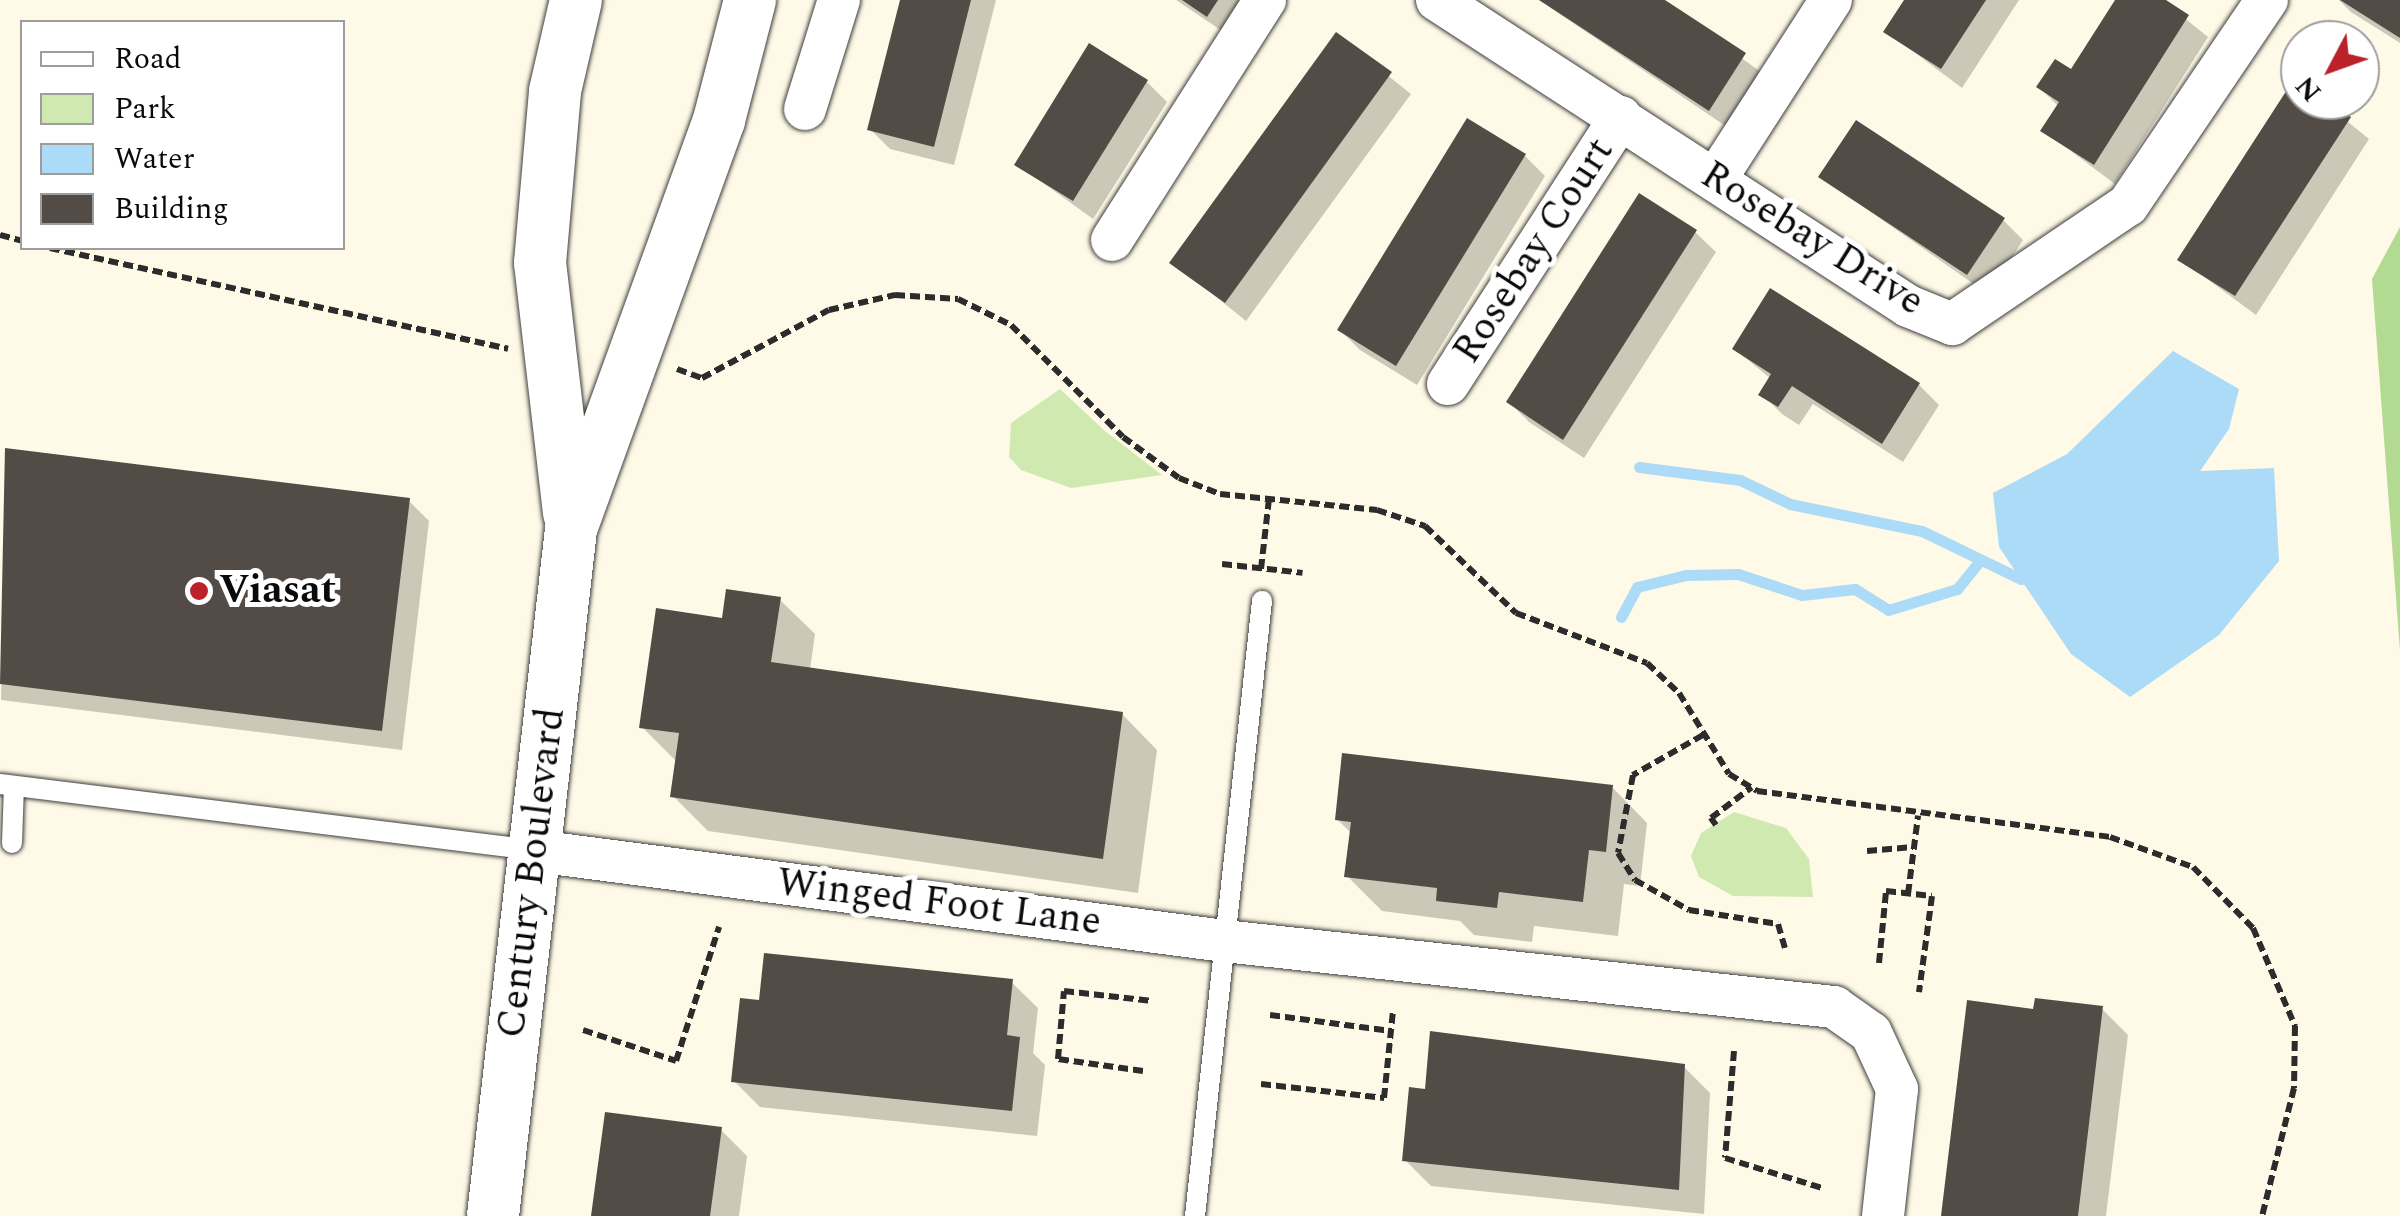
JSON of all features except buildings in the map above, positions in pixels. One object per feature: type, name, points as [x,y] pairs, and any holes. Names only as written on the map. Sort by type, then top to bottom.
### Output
[{"type":"street","name":"Century Boulevard","points":[[571,529],[548,340],[545,177],[576,0]]},
{"type":"street","name":"Century Boulevard","points":[[492,1216],[571,529],[630,354],[719,120],[750,0]]},
{"type":"street","points":[[805,109],[839,0]]},
{"type":"street","points":[[1112,240],[1265,0]]},
{"type":"street","name":"Rosebay Drive","points":[[1436,0],[1908,306],[1952,324],[2128,205],[2267,0]]},
{"type":"street","points":[[1715,180],[1831,0]]},
{"type":"street","name":"Rosebay Court","points":[[1448,384],[1621,117]]},
{"type":"street","name":"Winged Foot Lane","points":[[536,851],[1224,941],[1834,1007],[1872,1033],[1897,1089],[1883,1216]]},
{"type":"lane","points":[[1195,1216],[1262,601]]},
{"type":"lane","name":"Winged Foot Lane","points":[[7,785],[536,851]]},
{"type":"lane","points":[[7,785],[12,843]]},
{"type":"path","points":[[58,250],[492,352],[548,340]]},
{"type":"path","points":[[630,354],[702,378],[829,310],[895,294],[958,299],[1011,326],[1123,437],[1180,478],[1269,500],[1377,510],[1425,526],[1516,613],[1647,663],[1679,693],[1729,774],[1752,787],[1918,816],[2110,837],[2193,867],[2227,894],[2253,928],[2295,1026],[2294,1088],[2262,1216]]},
{"type":"path","points":[[1261,569],[1269,500]]},
{"type":"path","points":[[1703,736],[1634,775],[1618,854],[1635,880],[1689,910],[1778,924],[1785,948]]},
{"type":"path","points":[[1716,825],[1711,818],[1752,787]]},
{"type":"path","points":[[1908,894],[1918,816]]},
{"type":"path","points":[[1867,851],[1914,847]]},
{"type":"path","points":[[1879,963],[1886,892],[1932,896],[1919,992]]},
{"type":"path","points":[[583,1030],[676,1061],[719,927]]},
{"type":"path","points":[[1144,1071],[1058,1060],[1064,992],[1152,1001]]},
{"type":"path","points":[[1261,1084],[1384,1098],[1393,1011]]},
{"type":"path","points":[[1270,1015],[1391,1032]]},
{"type":"path","points":[[1734,1051],[1726,1158],[1822,1188]]},
{"type":"green space","points":[[2400,227],[2400,651],[2372,279]]},
{"type":"green space","points":[[1060,389],[1105,431],[1162,475],[1071,488],[1021,470],[1009,457],[1011,423]]},
{"type":"green space","points":[[1734,812],[1786,828],[1809,859],[1813,897],[1733,896],[1699,877],[1691,856],[1701,833]]},
{"type":"water","points":[[2173,351],[2239,389],[2229,429],[2200,471],[2274,468],[2279,561],[2219,635],[2130,697],[2071,654],[1999,547],[1993,493],[2067,454]]},
{"type":"waterway","points":[[1639,467],[1740,480],[1790,504],[1922,531],[2021,579]]},
{"type":"waterway","points":[[1621,617],[1637,587],[1686,575],[1738,574],[1802,595],[1855,589],[1888,610],[1957,589],[1978,563]]},
{"type":"place","name":"Viasat","points":[[199,591]]}]
